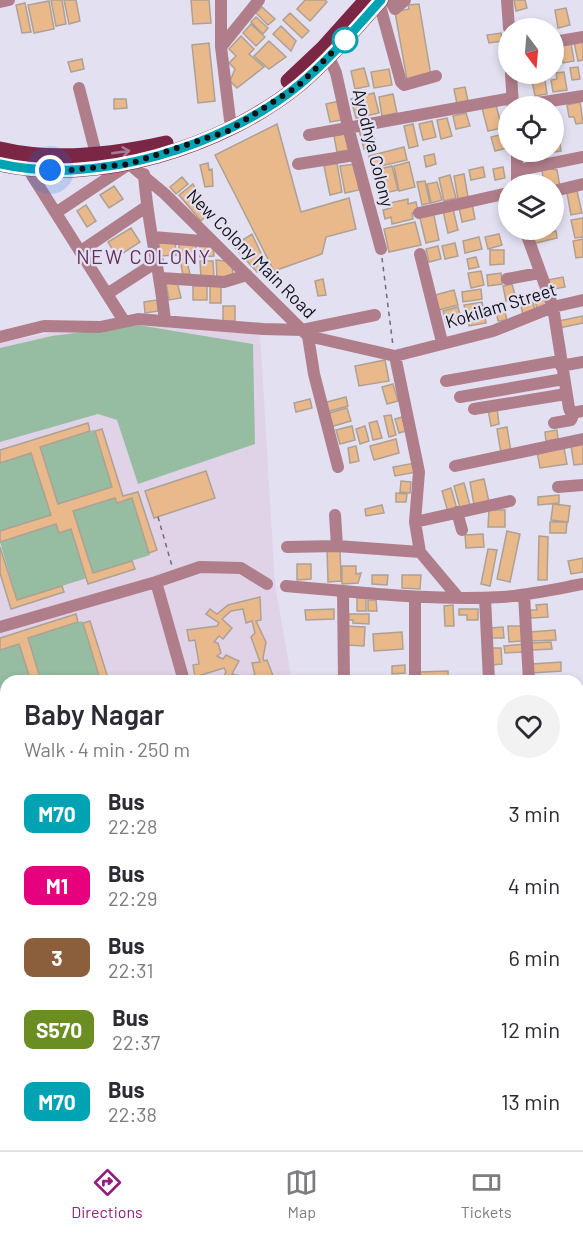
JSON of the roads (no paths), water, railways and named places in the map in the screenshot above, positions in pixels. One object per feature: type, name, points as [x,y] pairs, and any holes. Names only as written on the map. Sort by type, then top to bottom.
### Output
[{"type":"main road","points":[[0,149],[27,156],[122,152],[202,132],[230,120],[290,79],[386,2]]},
{"type":"main road","points":[[0,164],[28,169],[71,170],[129,164],[228,131],[298,86],[325,53]]},
{"type":"street","points":[[0,2],[9,0]]},
{"type":"street","points":[[221,0],[221,47],[230,120]]},
{"type":"street","points":[[221,47],[259,0]]},
{"type":"street","points":[[507,0],[508,18]]},
{"type":"street","points":[[386,2],[386,21],[402,84],[436,76]]},
{"type":"street","points":[[564,40],[583,37]]},
{"type":"street","name":"Ayodhya Colony","points":[[325,53],[336,73],[355,155],[381,249]]},
{"type":"street","points":[[79,88],[96,154]]},
{"type":"street","points":[[564,98],[583,96]]},
{"type":"street","points":[[309,135],[348,127],[498,106]]},
{"type":"street","points":[[298,164],[355,155]]},
{"type":"street","points":[[530,174],[583,157]]},
{"type":"street","points":[[57,212],[129,164]]},
{"type":"street","name":"New Colony Main Road","points":[[129,164],[144,174],[305,333],[395,356]]},
{"type":"street","points":[[28,169],[124,321]]},
{"type":"street","points":[[144,174],[146,207],[161,278],[165,321]]},
{"type":"street","points":[[564,189],[583,184]]},
{"type":"street","points":[[419,213],[498,196]]},
{"type":"street","points":[[81,251],[146,207]]},
{"type":"street","points":[[153,237],[213,242]]},
{"type":"street","points":[[528,240],[553,308],[570,411],[578,412]]},
{"type":"street","points":[[420,254],[442,342]]},
{"type":"street","points":[[107,294],[158,261]]},
{"type":"street","points":[[507,279],[539,273]]},
{"type":"street","points":[[161,278],[224,282],[247,275]]},
{"type":"street","name":"Kokilam Street","points":[[395,356],[442,342],[493,331],[553,308],[583,300]]},
{"type":"street","points":[[0,337],[44,326],[100,327],[138,319],[305,333],[375,315]]},
{"type":"street","points":[[305,333],[338,467]]},
{"type":"street","points":[[395,356],[419,472],[415,522],[420,552],[457,596]]},
{"type":"street","points":[[446,381],[561,363],[583,362]]},
{"type":"street","points":[[460,397],[564,380]]},
{"type":"street","points":[[474,409],[566,394]]},
{"type":"street","points":[[554,423],[571,420],[578,412]]},
{"type":"street","points":[[455,466],[583,439]]},
{"type":"street","points":[[558,487],[583,485]]},
{"type":"street","points":[[415,522],[510,501]]},
{"type":"street","points":[[457,512],[462,530]]},
{"type":"street","points":[[335,515],[337,546]]},
{"type":"street","points":[[287,547],[337,546],[420,552]]},
{"type":"street","points":[[0,627],[200,567],[241,568],[267,584]]},
{"type":"street","points":[[156,582],[182,675]]},
{"type":"street","points":[[286,586],[415,597],[485,598],[524,595],[583,584]]},
{"type":"street","points":[[343,591],[344,675]]},
{"type":"street","points":[[524,595],[529,675]]},
{"type":"street","points":[[415,597],[416,675]]},
{"type":"street","points":[[485,598],[489,675]]},
{"type":"district","name":"NEW COLONY","points":[[144,257]]}]
